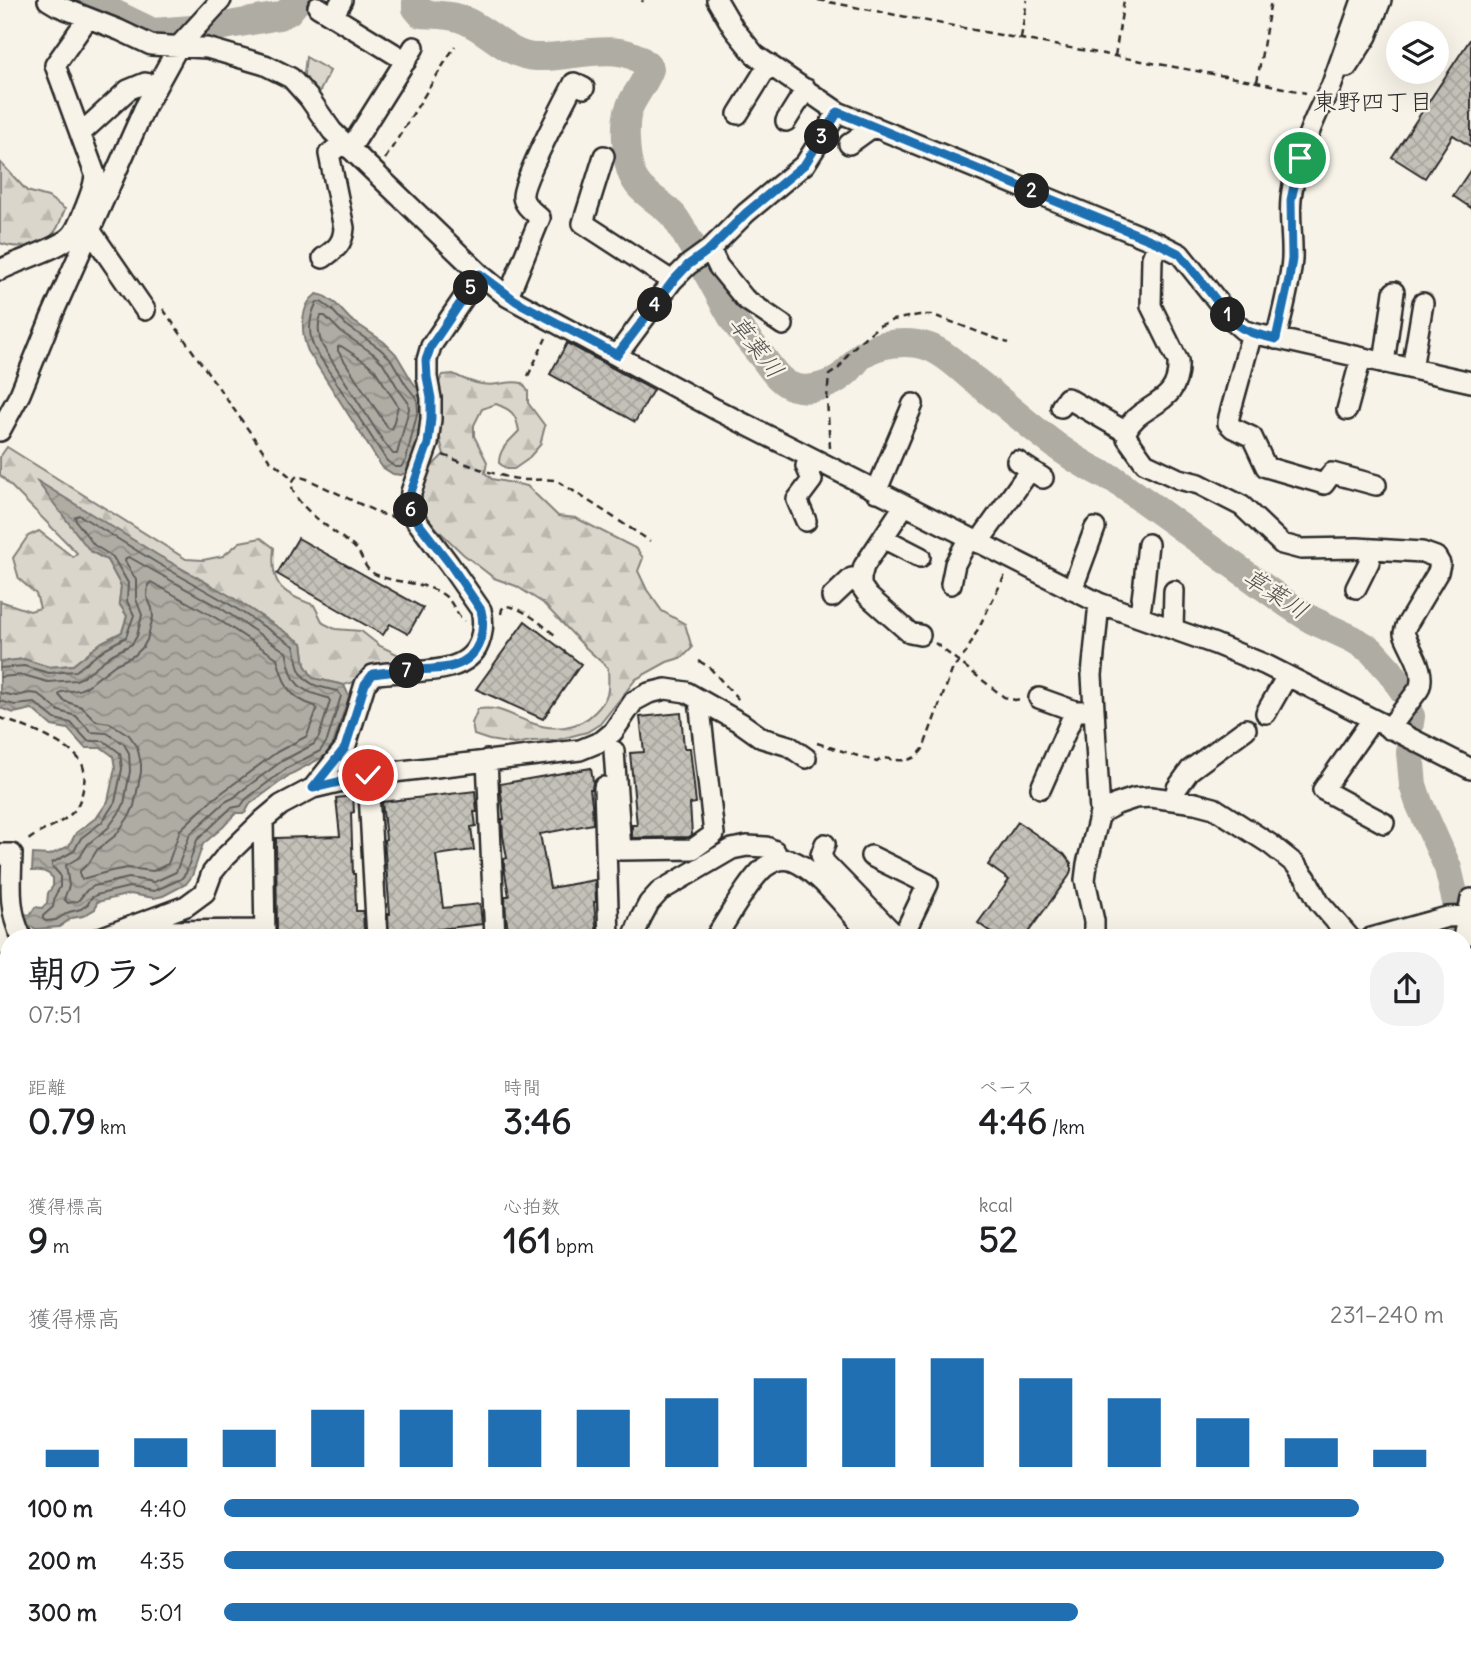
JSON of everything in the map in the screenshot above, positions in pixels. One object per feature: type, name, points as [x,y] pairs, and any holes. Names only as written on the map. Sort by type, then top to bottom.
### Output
[{"type":"street","points":[[48,0],[151,45],[207,48],[265,65],[291,78],[332,131],[480,274],[509,297],[832,470],[1072,590],[1099,603],[1266,665],[1471,769]]},
{"type":"street","points":[[0,431],[20,394],[144,109],[178,47],[221,0]]},
{"type":"street","points":[[717,0],[734,29],[755,55],[838,112],[1180,254],[1234,323],[1243,330],[1471,382]]},
{"type":"street","points":[[1276,339],[1292,259],[1291,200],[1300,158],[1362,0]]},
{"type":"street","points":[[1328,92],[1367,36],[1381,0]]},
{"type":"street","points":[[323,258],[338,248],[344,238],[329,154],[347,145],[410,54],[331,8]]},
{"type":"street","points":[[0,270],[55,247],[71,236],[95,183],[95,174],[55,65],[88,18]]},
{"type":"street","points":[[738,114],[769,64]]},
{"type":"street","points":[[80,134],[128,90],[145,83],[157,85]]},
{"type":"street","points":[[509,297],[540,218],[526,205],[523,198],[536,144],[574,83],[584,88]]},
{"type":"street","points":[[786,121],[806,89]]},
{"type":"street","points":[[617,355],[688,265],[708,251],[746,213],[805,164],[838,112]]},
{"type":"street","points":[[849,144],[874,126]]},
{"type":"street","points":[[604,156],[583,223],[673,281]]},
{"type":"street","points":[[90,230],[152,307]]},
{"type":"street","points":[[1158,243],[1152,258],[1151,306],[1178,361],[1177,376],[1170,392],[1163,400],[1132,421],[1126,432],[1127,438],[1145,463],[1179,479],[1199,484],[1242,506],[1282,544],[1301,549],[1371,548],[1422,552],[1436,557],[1440,564],[1404,633],[1422,674],[1419,689],[1380,724],[1323,790],[1384,823]]},
{"type":"street","points":[[708,251],[746,299],[783,325]]},
{"type":"street","points":[[313,788],[345,748],[365,684],[373,674],[453,667],[476,650],[492,623],[483,618],[477,603],[410,508],[411,492],[426,449],[431,419],[426,360],[431,346],[480,274]]},
{"type":"street","points":[[1384,363],[1394,292]]},
{"type":"street","points":[[1412,369],[1423,303]]},
{"type":"street","points":[[1252,333],[1228,423],[1252,437],[1265,467],[1324,484],[1332,473],[1376,485]]},
{"type":"street","points":[[1347,410],[1361,358]]},
{"type":"street","points":[[1061,407],[1067,398],[1126,432]]},
{"type":"street","points":[[876,492],[913,404]]},
{"type":"street","points":[[806,521],[797,500],[812,480],[806,466],[810,458]]},
{"type":"street","points":[[951,584],[956,564],[1030,470]]},
{"type":"street","points":[[904,506],[864,566],[861,586],[868,596],[910,633],[920,635]]},
{"type":"street","points":[[1072,590],[1095,528]]},
{"type":"street","points":[[883,538],[920,557]]},
{"type":"street","points":[[1139,617],[1148,544]]},
{"type":"street","points":[[1356,589],[1369,562],[1371,548]]},
{"type":"street","points":[[832,597],[852,578],[861,577]]},
{"type":"street","points":[[1173,629],[1174,591]]},
{"type":"street","points":[[1094,929],[1085,880],[1100,813],[1092,675],[1099,603]]},
{"type":"street","points":[[1266,712],[1287,676]]},
{"type":"street","points":[[609,929],[608,746],[613,732],[634,701],[649,693],[666,689],[686,692],[762,738],[809,749]]},
{"type":"street","points":[[1039,698],[1075,711],[1095,711]]},
{"type":"street","points":[[608,746],[621,850],[693,849],[714,834],[699,701]]},
{"type":"street","points":[[1041,788],[1075,711]]},
{"type":"street","points":[[1174,800],[1177,788],[1190,770],[1246,729]]},
{"type":"street","points":[[160,928],[205,892],[212,873],[263,820],[282,805],[313,788],[368,775],[608,746]]},
{"type":"street","points":[[487,760],[495,929]]},
{"type":"street","points":[[368,775],[377,929]]},
{"type":"street","points":[[1100,813],[1135,798],[1151,797],[1214,808],[1270,844],[1295,864],[1320,902],[1342,929]]},
{"type":"street","points":[[263,820],[265,929]]},
{"type":"street","points":[[825,844],[821,855],[825,863],[891,929]]},
{"type":"street","points":[[637,929],[649,903],[660,891],[732,849],[747,846],[766,847],[775,851],[779,860]]},
{"type":"street","points":[[6,854],[5,897],[18,929]]},
{"type":"street","points":[[871,856],[928,884],[905,929]]},
{"type":"street","points":[[721,929],[757,875],[779,860],[789,860],[808,870],[832,892],[858,929]]},
{"type":"street","points":[[1404,929],[1469,908]]},
{"type":"street","points":[[1465,929],[1469,908]]},
{"type":"street","points":[[160,928],[178,929]]},
{"type":"path","points":[[818,0],[1115,57],[1328,92]]},
{"type":"path","points":[[1021,39],[1027,0]]},
{"type":"path","points":[[1115,57],[1124,0]]},
{"type":"path","points":[[1257,82],[1271,0]]},
{"type":"path","points":[[376,173],[455,46]]},
{"type":"path","points":[[152,307],[269,459],[293,479]]},
{"type":"path","points":[[832,470],[828,379],[864,337],[893,320],[933,315],[1008,343]]},
{"type":"path","points":[[528,376],[553,322]]},
{"type":"path","points":[[426,449],[512,478],[558,481],[650,541]]},
{"type":"path","points":[[293,479],[297,476],[307,479],[387,516],[401,518],[412,512]]},
{"type":"path","points":[[293,479],[293,490],[303,507],[356,549],[366,568],[374,574],[426,586],[446,596],[463,621],[492,623],[502,609],[508,606],[539,622],[555,635]]},
{"type":"path","points":[[809,749],[877,762],[883,758],[912,760],[918,757],[953,668],[966,653],[1012,560]]},
{"type":"path","points":[[920,635],[931,640],[1004,697],[1015,700],[1039,698]]},
{"type":"path","points":[[699,661],[709,667],[744,706]]},
{"type":"path","points":[[0,718],[41,734],[69,750],[81,762],[85,776],[83,792],[73,812],[6,854]]},
{"type":"green space","points":[[306,57],[330,71],[317,97],[303,82]]},
{"type":"green space","points":[[0,162],[27,191],[48,197],[65,209],[56,230],[45,240],[31,246],[0,243]]},
{"type":"green space","points":[[453,374],[481,384],[522,383],[528,391],[528,403],[545,426],[540,445],[527,460],[514,469],[507,469],[499,463],[499,458],[506,445],[519,431],[516,420],[510,411],[496,404],[482,409],[474,425],[474,436],[487,462],[485,473],[492,479],[527,486],[558,516],[576,518],[637,549],[643,558],[638,571],[647,590],[662,611],[685,624],[692,648],[683,657],[667,662],[636,679],[600,724],[587,732],[557,740],[514,744],[474,735],[472,723],[478,709],[486,708],[546,727],[564,727],[581,722],[600,707],[606,697],[608,668],[543,603],[516,586],[494,578],[463,554],[423,513],[421,499],[429,469],[444,454],[437,413],[438,391],[443,375]]},
{"type":"green space","points":[[7,447],[186,559],[203,560],[223,556],[240,542],[261,538],[274,548],[276,579],[285,591],[314,605],[323,623],[335,629],[361,631],[380,646],[397,654],[404,667],[344,685],[313,678],[305,665],[302,643],[230,596],[161,557],[90,551],[107,560],[121,586],[119,603],[127,616],[122,632],[102,642],[73,665],[49,667],[24,659],[0,662],[0,601],[30,611],[40,608],[36,594],[19,579],[13,558],[28,536],[39,531],[73,557],[77,553],[0,475],[0,457]]},
{"type":"water","points":[[317,294],[336,304],[350,319],[384,342],[396,354],[424,397],[425,410],[408,472],[393,474],[382,467],[308,351],[304,336],[304,312]]},
{"type":"water","points":[[36,480],[230,596],[302,643],[305,665],[313,678],[344,685],[349,696],[333,744],[325,756],[291,774],[250,804],[245,813],[236,813],[203,844],[192,876],[186,884],[154,898],[130,894],[97,902],[95,909],[83,916],[72,918],[59,927],[36,929],[22,919],[25,914],[30,915],[35,907],[42,908],[47,903],[53,878],[44,872],[32,871],[33,854],[50,855],[69,846],[76,833],[97,817],[108,801],[115,768],[113,756],[102,748],[85,748],[68,729],[52,726],[32,709],[14,713],[0,708],[0,662],[24,659],[49,667],[73,665],[102,642],[122,632],[127,616],[119,603],[121,586],[107,560],[90,551]]},
{"type":"building","points":[[1471,38],[1471,147],[1453,135],[1425,178],[1392,157],[1440,84],[1449,84],[1449,71]]},
{"type":"building","points":[[1471,169],[1471,208],[1453,196]]},
{"type":"building","points":[[567,343],[653,390],[635,422],[550,374]]},
{"type":"building","points":[[298,538],[423,608],[408,634],[390,624],[383,635],[277,574]]},
{"type":"building","points":[[525,621],[581,664],[543,719],[476,689]]},
{"type":"building","points":[[681,713],[684,748],[690,748],[696,803],[690,804],[692,835],[632,838],[632,825],[637,825],[630,753],[644,752],[640,717]]},
{"type":"building","points":[[591,768],[593,824],[540,834],[550,888],[595,880],[596,929],[508,929],[505,896],[509,896],[504,867],[504,859],[507,858],[500,784]]},
{"type":"building","points":[[475,791],[476,826],[471,827],[474,850],[436,855],[443,908],[480,904],[482,924],[440,929],[389,929],[382,802]]},
{"type":"building","points":[[353,796],[354,812],[351,813],[356,911],[363,911],[364,929],[277,929],[276,838],[340,836],[336,798]]},
{"type":"building","points":[[1018,822],[1064,854],[1071,863],[1071,870],[1031,929],[986,929],[978,923],[1009,880],[988,865]]},
{"type":"waterway","name":"草葉川","points":[[74,0],[116,14],[153,32],[218,27],[279,16],[288,12],[298,0]]},
{"type":"waterway","name":"草葉川","points":[[416,0],[416,8],[421,14],[459,18],[526,56],[550,57],[612,51],[627,53],[640,59],[650,69],[630,106],[626,120],[630,169],[644,191],[676,219],[734,321],[773,371],[785,382],[800,388],[827,384],[839,378],[862,355],[885,345],[913,343],[935,350],[1057,447],[1114,479],[1312,620],[1371,650],[1405,693]]},
{"type":"waterway","name":"草葉川","points":[[1409,729],[1411,716]]},
{"type":"waterway","name":"草葉川","points":[[1410,752],[1413,785],[1448,868],[1456,902]]},
{"type":"district","name":"東野四丁目","points":[[1373,101]]},
{"type":"route","points":[[368,775],[313,788],[345,748],[365,684],[373,674],[453,667],[476,650],[481,636],[481,610],[410,508],[411,492],[428,444],[431,419],[426,360],[431,346],[480,274],[509,297],[617,355],[688,265],[710,249],[746,213],[805,164],[838,112],[1180,254],[1234,323],[1243,330],[1276,339],[1292,259],[1291,200],[1300,158]]}]
